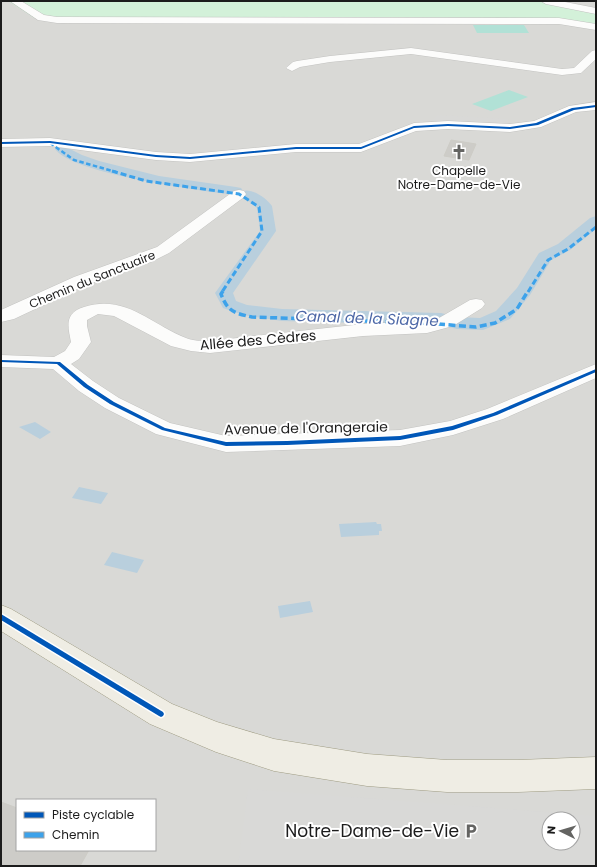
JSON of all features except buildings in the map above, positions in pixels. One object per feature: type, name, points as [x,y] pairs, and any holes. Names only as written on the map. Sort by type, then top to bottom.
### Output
[{"type":"main road","points":[[1,617],[162,714],[216,737],[274,755],[367,770],[447,776],[518,776],[596,773]]},
{"type":"street","points":[[15,1],[41,18],[57,20],[559,21],[596,27]]},
{"type":"street","points":[[546,1],[596,11]]},
{"type":"street","points":[[292,68],[297,64],[330,59],[411,52],[562,72],[577,71],[596,53]]},
{"type":"street","points":[[1,143],[50,142],[156,156],[190,158],[296,148],[361,148],[414,127],[448,125],[510,128],[537,124],[573,109],[596,106]]},
{"type":"street","name":"Chemin du Sanctuaire","points":[[1,316],[7,315],[80,281],[163,250],[239,194]]},
{"type":"street","name":"Allée des Cèdres","points":[[58,364],[72,356],[81,342],[77,324],[78,320],[84,313],[92,310],[104,309],[125,314],[175,341],[193,346],[210,347],[363,330],[428,327],[451,320],[476,304]]},
{"type":"street","points":[[1,361],[58,364]]},
{"type":"street","name":"Avenue de l'Orangeraie","points":[[58,364],[86,386],[112,403],[164,429],[226,444],[287,444],[400,438],[453,428],[495,414],[596,370]]},
{"type":"shaded area","points":[[1,1],[596,1],[596,866],[1,866]]},
{"type":"shaded area","points":[[473,25],[524,25],[529,33],[477,33]]},
{"type":"shaded area","points":[[509,90],[528,97],[491,111],[472,104]]},
{"type":"shaded area","points":[[437,115],[508,119],[509,125],[430,121]]},
{"type":"shaded area","points":[[35,422],[51,432],[40,439],[19,427]]},
{"type":"shaded area","points":[[79,487],[108,493],[101,504],[72,498]]},
{"type":"shaded area","points":[[376,522],[377,524],[381,524],[382,531],[379,531],[379,535],[341,537],[339,524]]},
{"type":"shaded area","points":[[112,552],[144,560],[137,573],[104,565]]},
{"type":"shaded area","points":[[310,601],[313,612],[280,618],[278,606]]},
{"type":"shaded area","points":[[248,789],[541,812],[541,851],[581,851],[581,815],[596,816],[596,866],[238,866]]},
{"type":"green space","points":[[8,1],[537,1],[596,12],[596,26],[563,20],[34,18]]},
{"type":"waterway","name":"Canal de la Siagne","points":[[62,149],[77,158],[94,164],[159,180],[236,191]]},
{"type":"waterway","name":"Canal de la Siagne","points":[[247,194],[264,206],[268,231],[224,293],[229,304],[243,310],[282,315],[441,319],[457,323],[483,324],[503,315],[524,291],[545,257],[564,247],[596,221]]},
{"type":"marked path","points":[[50,143],[74,160],[146,181],[239,194],[259,207],[262,231],[221,294],[229,309],[252,317],[425,323],[476,327],[495,323],[517,309],[548,260],[568,249],[596,227]]},
{"type":"cycle path","points":[[1,143],[50,142],[156,156],[190,158],[296,148],[361,148],[414,127],[448,125],[510,128],[537,124],[573,109],[596,106]]},
{"type":"cycle path","points":[[1,361],[58,363],[86,386],[112,403],[164,429],[226,444],[400,438],[453,428],[495,414],[596,370]]},
{"type":"cycle path","points":[[1,617],[161,714]]},
{"type":"place","name":"Chapelle Notre-Dame-de-Vie","points":[[459,152]]},
{"type":"place","name":"Notre-Dame-de-Vie","points":[[471,831]]}]
